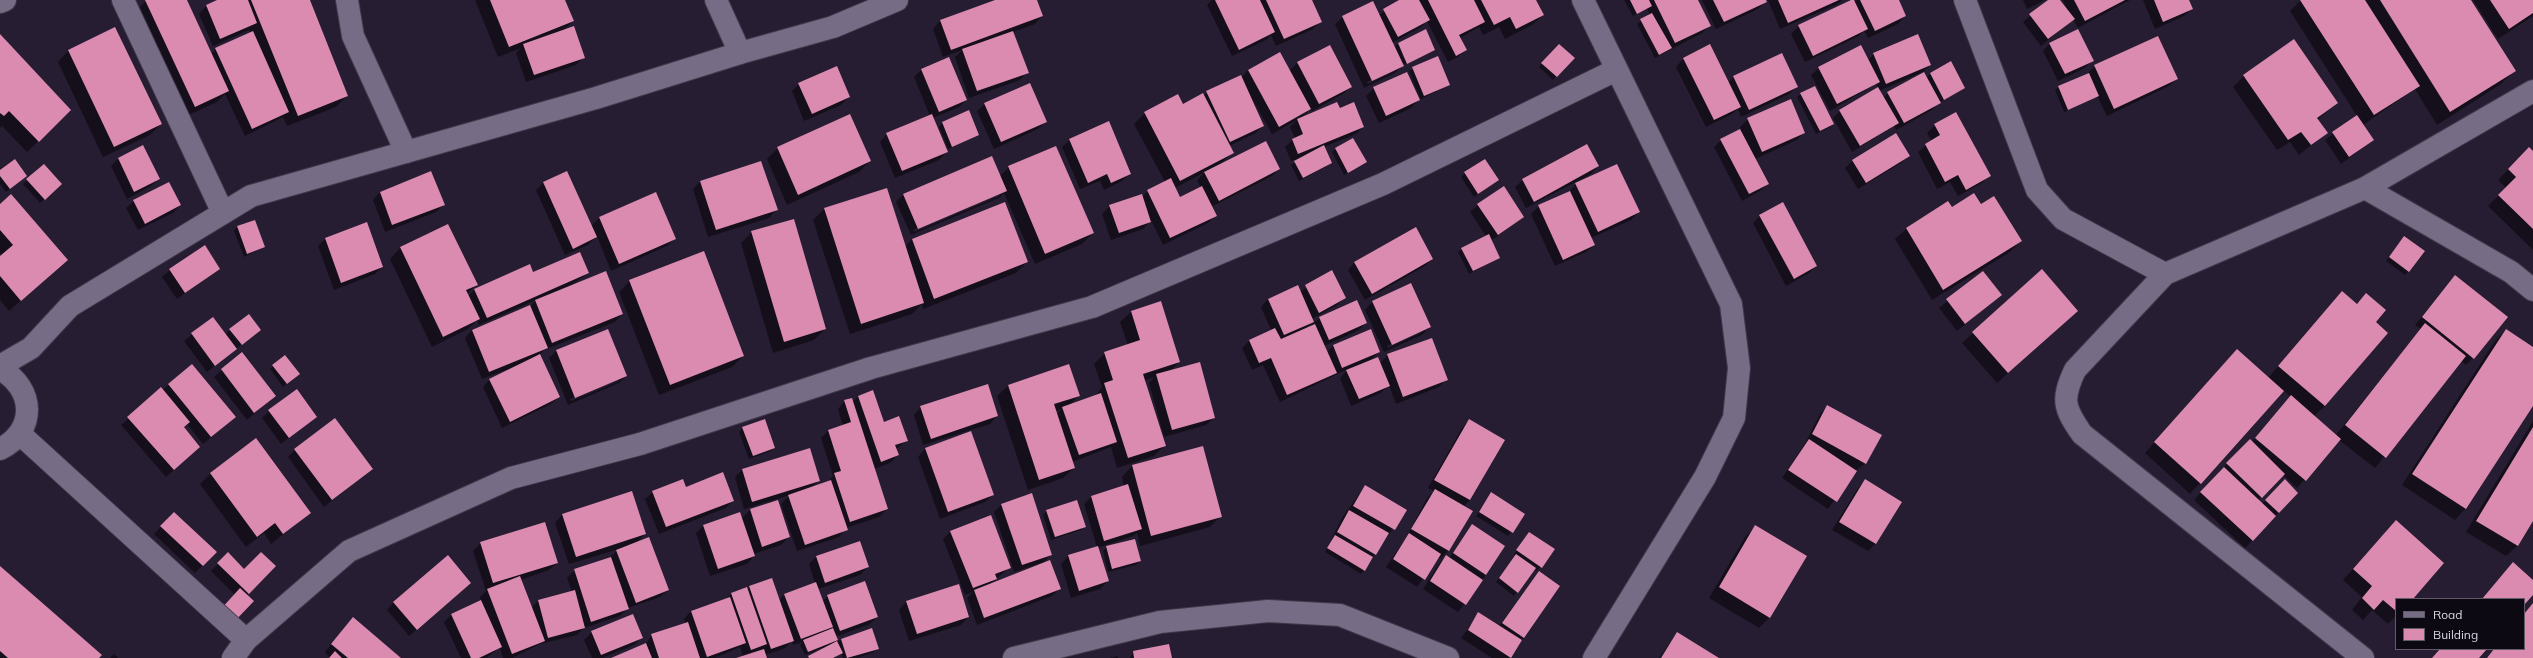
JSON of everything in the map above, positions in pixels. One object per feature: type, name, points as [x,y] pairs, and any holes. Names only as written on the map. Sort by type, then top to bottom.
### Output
[{"type":"street","points":[[0,2],[5,0]]},
{"type":"street","points":[[123,0],[223,213]]},
{"type":"street","points":[[347,0],[353,36],[406,152]]},
{"type":"street","points":[[716,0],[740,53]]},
{"type":"street","points":[[0,366],[31,348],[70,306],[251,196],[596,98],[740,53],[833,27],[897,0]]},
{"type":"street","points":[[1583,0],[1731,304],[1739,368],[1734,418],[1705,477],[1594,658]]},
{"type":"street","points":[[1965,0],[2037,190],[2063,219],[2165,274]]},
{"type":"street","points":[[233,658],[246,640],[348,551],[510,478],[640,444],[871,368],[1092,307],[1383,184],[1616,70]]},
{"type":"street","points":[[2363,658],[2082,434],[2068,413],[2066,390],[2075,370],[2165,274],[2365,188],[2533,91]]},
{"type":"street","points":[[2365,188],[2511,272],[2533,290]]},
{"type":"street","points":[[22,387],[31,348]]},
{"type":"street","points":[[0,369],[11,375],[22,387],[27,402],[26,419],[20,434],[9,444],[0,449]]},
{"type":"street","points":[[20,434],[246,640]]},
{"type":"street","points":[[1014,658],[1160,622],[1268,611],[1340,615],[1448,658]]},
{"type":"building","points":[[145,0],[187,0],[229,91],[195,107]]},
{"type":"building","points":[[217,0],[248,0],[257,23],[220,39],[206,5]]},
{"type":"building","points":[[251,0],[310,0],[348,96],[298,116]]},
{"type":"building","points":[[490,0],[565,0],[574,21],[509,47]]},
{"type":"building","points":[[995,0],[1037,0],[1043,16],[951,50],[940,20]]},
{"type":"building","points":[[1215,0],[1260,0],[1275,32],[1239,50]]},
{"type":"building","points":[[1266,0],[1312,0],[1322,22],[1284,39]]},
{"type":"building","points":[[1399,0],[1419,0],[1430,20],[1398,37],[1383,9]]},
{"type":"building","points":[[1428,0],[1474,0],[1485,22],[1459,35],[1467,50],[1456,56]]},
{"type":"building","points":[[1481,0],[1536,0],[1544,15],[1516,29],[1510,17],[1494,25]]},
{"type":"building","points":[[1630,0],[1649,0],[1652,6],[1637,14]]},
{"type":"building","points":[[1654,0],[1698,0],[1711,26],[1675,43]]},
{"type":"building","points":[[1713,0],[1766,0],[1767,2],[1724,22]]},
{"type":"building","points":[[1778,0],[1839,0],[1788,23]]},
{"type":"building","points":[[1851,0],[1854,0],[1868,29],[1813,56],[1798,25]]},
{"type":"building","points":[[1860,0],[1899,0],[1906,16],[1875,31]]},
{"type":"building","points":[[2048,0],[2060,0],[2075,19],[2048,39],[2029,14]]},
{"type":"building","points":[[2074,0],[2125,0],[2085,21]]},
{"type":"building","points":[[2154,0],[2189,0],[2193,9],[2163,22]]},
{"type":"building","points":[[2300,0],[2365,0],[2420,86],[2374,115]]},
{"type":"building","points":[[2380,0],[2471,0],[2516,71],[2450,112]]},
{"type":"building","points":[[2490,0],[2533,0],[2533,13],[2509,29]]},
{"type":"building","points":[[1373,1],[1404,66],[1372,81],[1342,16]]},
{"type":"building","points":[[1652,13],[1672,48],[1659,55],[1640,19]]},
{"type":"building","points":[[574,26],[585,58],[534,75],[523,44]]},
{"type":"building","points":[[115,27],[162,124],[114,147],[68,50]]},
{"type":"building","points":[[1426,29],[1435,50],[1407,64],[1398,43]]},
{"type":"building","points":[[2078,29],[2094,61],[2065,74],[2049,43]]},
{"type":"building","points":[[253,31],[289,112],[252,129],[215,48]]},
{"type":"building","points":[[1013,31],[1029,73],[977,91],[962,49]]},
{"type":"building","points":[[0,34],[71,110],[39,142],[9,111],[4,116],[0,113]]},
{"type":"building","points":[[1918,34],[1931,65],[1886,84],[1873,53]]},
{"type":"building","points":[[2158,36],[2178,79],[2114,109],[2094,65]]},
{"type":"building","points":[[2294,39],[2338,103],[2317,118],[2328,133],[2311,145],[2301,132],[2288,140],[2243,75]]},
{"type":"building","points":[[1559,44],[1575,58],[1557,77],[1541,63]]},
{"type":"building","points":[[1710,44],[1741,107],[1714,120],[1683,58]]},
{"type":"building","points":[[1330,45],[1352,87],[1319,104],[1297,62]]},
{"type":"building","points":[[1861,45],[1880,82],[1837,104],[1818,67]]},
{"type":"building","points":[[1280,52],[1311,109],[1279,127],[1248,70]]},
{"type":"building","points":[[1782,53],[1798,87],[1749,110],[1733,76]]},
{"type":"building","points":[[1438,56],[1450,85],[1424,96],[1412,67]]},
{"type":"building","points":[[949,57],[967,100],[939,112],[921,69]]},
{"type":"building","points":[[1951,61],[1965,88],[1944,100],[1930,73]]},
{"type":"building","points":[[837,66],[850,97],[812,114],[798,83]]},
{"type":"building","points":[[1407,72],[1420,100],[1386,116],[1373,87]]},
{"type":"building","points":[[1924,72],[1941,103],[1904,123],[1887,92]]},
{"type":"building","points":[[2089,73],[2099,96],[2068,110],[2058,86]]},
{"type":"building","points":[[1241,75],[1264,126],[1230,142],[1206,91]]},
{"type":"building","points":[[1030,83],[1047,122],[1001,142],[984,103]]},
{"type":"building","points":[[1815,86],[1834,124],[1820,131],[1800,93]]},
{"type":"building","points":[[1878,87],[1899,123],[1860,146],[1839,110]]},
{"type":"building","points":[[1203,93],[1234,153],[1180,181],[1144,112],[1178,94],[1183,104]]},
{"type":"building","points":[[1791,99],[1805,133],[1762,152],[1747,118]]},
{"type":"building","points":[[1337,102],[1340,108],[1354,102],[1364,127],[1298,154],[1292,139],[1303,134],[1297,119]]},
{"type":"building","points":[[969,110],[979,135],[952,147],[942,122]]},
{"type":"building","points":[[1956,112],[1991,176],[1966,190],[1958,175],[1945,182],[1925,144],[1940,135],[1934,124]]},
{"type":"building","points":[[850,114],[871,161],[798,195],[777,147]]},
{"type":"building","points":[[932,114],[948,152],[902,171],[886,133]]},
{"type":"building","points":[[2357,115],[2374,140],[2349,157],[2332,132]]},
{"type":"building","points":[[1109,121],[1131,174],[1111,183],[1107,174],[1088,183],[1069,139]]},
{"type":"building","points":[[1740,129],[1769,184],[1749,194],[1720,139]]},
{"type":"building","points":[[1896,133],[1910,156],[1866,183],[1852,160]]},
{"type":"building","points":[[1353,138],[1367,162],[1348,173],[1335,148]]},
{"type":"building","points":[[1266,141],[1280,169],[1219,201],[1204,172]]},
{"type":"building","points":[[1587,144],[1599,166],[1534,202],[1522,179]]},
{"type":"building","points":[[143,145],[160,179],[134,192],[118,158]]},
{"type":"building","points":[[1324,145],[1332,163],[1303,178],[1294,161]]},
{"type":"building","points":[[1056,146],[1094,233],[1045,254],[1008,166]]},
{"type":"building","points":[[2529,147],[2533,151],[2533,229],[2498,195],[2516,177],[2508,169]]},
{"type":"building","points":[[992,156],[1007,191],[918,229],[903,194]]},
{"type":"building","points":[[15,159],[27,176],[10,189],[0,176],[0,170]]},
{"type":"building","points":[[1485,159],[1499,180],[1478,194],[1464,172]]},
{"type":"building","points":[[761,161],[778,210],[716,230],[700,181]]},
{"type":"building","points":[[44,164],[62,184],[45,200],[26,179]]},
{"type":"building","points":[[1617,164],[1640,212],[1598,232],[1575,183]]},
{"type":"building","points":[[431,171],[445,205],[392,225],[380,192]]},
{"type":"building","points":[[567,171],[597,237],[573,249],[543,182]]},
{"type":"building","points":[[1171,178],[1180,197],[1202,186],[1217,216],[1170,238],[1147,190]]},
{"type":"building","points":[[169,182],[181,205],[145,224],[133,200]]},
{"type":"building","points":[[1504,186],[1524,217],[1498,235],[1477,204]]},
{"type":"building","points":[[887,188],[924,303],[861,324],[824,208]]},
{"type":"building","points":[[1570,191],[1595,245],[1563,260],[1538,205]]},
{"type":"building","points":[[656,192],[676,239],[619,264],[599,217]]},
{"type":"building","points":[[1974,193],[1981,204],[1994,196],[2022,241],[1943,290],[1906,228],[1948,201],[1952,207]]},
{"type":"building","points":[[11,194],[68,260],[21,301],[0,276],[0,256],[13,245],[0,230],[0,204]]},
{"type":"building","points":[[1142,194],[1151,222],[1119,233],[1109,205]]},
{"type":"building","points":[[1005,202],[1028,262],[934,299],[912,239]]},
{"type":"building","points":[[1783,202],[1817,266],[1794,279],[1759,215]]},
{"type":"building","points":[[794,219],[826,329],[784,342],[751,231]]},
{"type":"building","points":[[255,220],[265,247],[247,254],[237,226]]},
{"type":"building","points":[[367,222],[383,267],[341,283],[325,238]]},
{"type":"building","points":[[448,224],[478,285],[466,290],[480,319],[443,337],[400,247]]},
{"type":"building","points":[[1416,227],[1433,259],[1372,294],[1354,262]]},
{"type":"building","points":[[1489,234],[1500,258],[1473,271],[1461,248]]},
{"type":"building","points":[[2404,236],[2425,251],[2409,272],[2389,257]]},
{"type":"building","points":[[205,245],[220,269],[185,293],[169,269]]},
{"type":"building","points":[[704,251],[744,356],[670,385],[629,280]]},
{"type":"building","points":[[580,252],[589,273],[487,318],[474,289],[530,264],[533,272]]},
{"type":"building","points":[[2042,269],[2078,311],[2008,373],[1972,332]]},
{"type":"building","points":[[1332,270],[1346,298],[1319,313],[1305,285]]},
{"type":"building","points":[[606,271],[623,314],[552,343],[535,300]]},
{"type":"building","points":[[1983,271],[2002,295],[1965,324],[1946,299]]},
{"type":"building","points":[[2455,275],[2508,317],[2474,359],[2422,317]]},
{"type":"building","points":[[1411,283],[1431,327],[1392,345],[1372,301]]},
{"type":"building","points":[[1298,285],[1314,322],[1284,335],[1268,299]]},
{"type":"building","points":[[2342,291],[2357,304],[2366,293],[2386,310],[2376,322],[2388,333],[2325,406],[2278,366]]},
{"type":"building","points":[[1357,300],[1367,323],[1329,340],[1319,317]]},
{"type":"building","points":[[1161,301],[1180,362],[1143,374],[1166,446],[1128,458],[1104,383],[1113,380],[1104,352],[1140,340],[1131,311]]},
{"type":"building","points":[[530,305],[548,348],[489,372],[472,330]]},
{"type":"building","points":[[249,314],[261,330],[242,345],[229,329]]},
{"type":"building","points":[[213,317],[237,349],[215,366],[191,333]]},
{"type":"building","points":[[2425,323],[2466,356],[2386,458],[2345,425]]},
{"type":"building","points":[[1315,324],[1337,373],[1287,395],[1271,358],[1259,363],[1249,340],[1275,328],[1281,339]]},
{"type":"building","points":[[608,329],[627,376],[575,398],[556,350]]},
{"type":"building","points":[[1371,329],[1380,352],[1342,368],[1333,345]]},
{"type":"building","points":[[2506,329],[2533,347],[2533,406],[2466,509],[2412,474]]},
{"type":"building","points":[[1432,338],[1448,380],[1403,397],[1387,354]]},
{"type":"building","points":[[2237,349],[2284,391],[2201,484],[2154,442]]},
{"type":"building","points":[[242,352],[276,396],[254,413],[221,369]]},
{"type":"building","points":[[540,354],[560,397],[510,422],[489,379]]},
{"type":"building","points":[[285,355],[300,374],[287,384],[272,365]]},
{"type":"building","points":[[1378,357],[1390,386],[1359,399],[1346,370]]},
{"type":"building","points":[[1200,362],[1215,418],[1172,430],[1156,374]]},
{"type":"building","points":[[192,364],[236,417],[211,437],[168,384]]},
{"type":"building","points":[[1069,364],[1080,396],[1054,404],[1075,468],[1039,480],[1008,385]]},
{"type":"building","points":[[988,384],[998,416],[931,439],[920,406]]},
{"type":"building","points":[[161,387],[190,422],[184,427],[200,447],[174,470],[127,417]]},
{"type":"building","points":[[297,389],[317,417],[289,438],[268,410]]},
{"type":"building","points":[[873,390],[884,422],[899,416],[908,441],[895,445],[899,455],[881,462],[858,396]]},
{"type":"building","points":[[1101,393],[1117,442],[1079,455],[1062,407]]},
{"type":"building","points":[[2291,395],[2341,439],[2306,481],[2255,438]]},
{"type":"building","points":[[852,398],[888,509],[850,522],[834,473],[841,471],[828,430],[851,422],[844,400]]},
{"type":"building","points":[[1827,405],[1882,435],[1866,464],[1812,434]]},
{"type":"building","points":[[335,418],[373,469],[332,500],[294,449]]},
{"type":"building","points":[[765,419],[775,448],[753,456],[742,427]]},
{"type":"building","points":[[1469,419],[1505,440],[1470,500],[1434,480]]},
{"type":"building","points":[[2533,427],[2533,521],[2518,546],[2476,521]]},
{"type":"building","points":[[971,431],[994,495],[948,512],[925,448]]},
{"type":"building","points":[[256,438],[311,513],[283,534],[275,523],[257,537],[210,473]]},
{"type":"building","points":[[1809,439],[1857,471],[1837,502],[1788,470]]},
{"type":"building","points":[[2250,439],[2285,474],[2262,498],[2226,463]]},
{"type":"building","points":[[1203,446],[1222,517],[1151,536],[1132,465]]},
{"type":"building","points":[[810,448],[820,481],[752,502],[742,469]]},
{"type":"building","points":[[2224,467],[2276,516],[2253,541],[2200,492]]},
{"type":"building","points":[[723,472],[734,501],[666,527],[652,491],[683,479],[686,487]]},
{"type":"building","points":[[1865,479],[1902,502],[1876,544],[1839,522]]},
{"type":"building","points":[[2285,479],[2298,493],[2279,513],[2265,500]]},
{"type":"building","points":[[831,480],[848,530],[805,545],[788,495]]},
{"type":"building","points":[[1128,484],[1142,529],[1104,541],[1091,496]]},
{"type":"building","points":[[1365,485],[1407,510],[1395,530],[1353,506]]},
{"type":"building","points":[[1435,489],[1473,511],[1449,551],[1411,529]]},
{"type":"building","points":[[632,491],[646,534],[576,557],[562,514]]},
{"type":"building","points":[[1491,492],[1525,514],[1513,533],[1479,512]]},
{"type":"building","points":[[1032,493],[1052,555],[1022,565],[1001,504]]},
{"type":"building","points":[[778,500],[790,537],[762,547],[750,509]]},
{"type":"building","points":[[1077,500],[1086,527],[1055,537],[1046,510]]},
{"type":"building","points":[[1349,510],[1389,533],[1376,555],[1337,532]]},
{"type":"building","points":[[174,512],[217,552],[203,566],[160,526]]},
{"type":"building","points":[[740,512],[755,556],[718,569],[703,525]]},
{"type":"building","points":[[991,515],[1011,568],[995,574],[997,579],[973,588],[950,531]]},
{"type":"building","points":[[2396,520],[2444,563],[2414,598],[2395,598],[2395,610],[2383,600],[2374,610],[2362,598],[2372,586],[2353,569]]},
{"type":"building","points":[[545,522],[558,563],[493,583],[480,542]]},
{"type":"building","points":[[1472,524],[1505,546],[1486,575],[1453,553]]},
{"type":"building","points":[[1755,525],[1807,556],[1770,618],[1719,587]]},
{"type":"building","points":[[1529,532],[1555,549],[1542,568],[1516,550]]},
{"type":"building","points":[[1409,533],[1441,554],[1425,580],[1393,559]]},
{"type":"building","points":[[1335,535],[1373,557],[1365,571],[1327,548]]},
{"type":"building","points":[[649,537],[669,590],[636,603],[616,550]]},
{"type":"building","points":[[1135,539],[1141,561],[1112,569],[1106,546]]},
{"type":"building","points":[[860,541],[869,567],[825,583],[816,556]]},
{"type":"building","points":[[1098,546],[1109,581],[1079,591],[1068,555]]},
{"type":"building","points":[[228,552],[244,569],[261,552],[276,566],[249,594],[217,563]]},
{"type":"building","points":[[1516,554],[1536,568],[1518,593],[1499,578]]},
{"type":"building","points":[[448,555],[471,583],[417,630],[393,602]]},
{"type":"building","points":[[1446,555],[1483,580],[1466,605],[1430,581]]},
{"type":"building","points":[[611,557],[629,609],[591,622],[574,569]]},
{"type":"building","points":[[1050,560],[1061,589],[984,618],[974,590]]},
{"type":"building","points":[[2513,562],[2533,580],[2533,595],[2525,604],[2525,598],[2483,598]]},
{"type":"building","points":[[0,566],[102,655],[99,658],[8,658],[0,651]]},
{"type":"building","points":[[1539,571],[1560,586],[1524,638],[1502,623]]},
{"type":"building","points":[[520,576],[545,641],[512,654],[487,589]]},
{"type":"building","points":[[772,578],[794,641],[771,649],[749,586]]},
{"type":"building","points":[[865,581],[878,617],[840,631],[827,595]]},
{"type":"building","points":[[816,582],[833,627],[801,639],[784,594]]},
{"type":"building","points":[[959,584],[969,617],[917,634],[906,601]]},
{"type":"building","points":[[747,587],[767,644],[751,650],[731,593]]},
{"type":"building","points":[[240,588],[254,601],[234,622],[220,610]]},
{"type":"building","points":[[575,590],[585,628],[548,638],[538,600]]},
{"type":"building","points":[[730,597],[746,643],[707,657],[691,611]]},
{"type":"building","points":[[481,600],[502,647],[479,658],[471,658],[451,614]]},
{"type":"building","points":[[2533,603],[2533,658],[2487,658],[2493,650],[2525,650],[2525,613]]},
{"type":"building","points":[[1478,612],[1522,640],[1511,658],[1468,630]]},
{"type":"building","points":[[633,614],[643,638],[601,655],[591,631]]},
{"type":"building","points":[[353,617],[401,658],[348,658],[331,644]]},
{"type":"building","points":[[688,622],[700,658],[659,658],[651,634]]},
{"type":"building","points":[[833,628],[838,640],[808,652],[803,640]]},
{"type":"building","points":[[872,628],[879,649],[847,658],[841,639]]},
{"type":"building","points":[[1677,632],[1719,658],[1661,658]]},
{"type":"building","points":[[837,641],[843,653],[833,658],[809,658],[808,656]]},
{"type":"building","points":[[646,643],[652,658],[611,658]]},
{"type":"building","points":[[1169,644],[1172,658],[1134,658],[1133,651]]},
{"type":"building","points":[[764,649],[767,658],[736,658]]},
{"type":"building","points":[[2439,650],[2486,650],[2479,658],[2432,658]]},
{"type":"building","points":[[335,651],[342,658],[329,658]]}]
